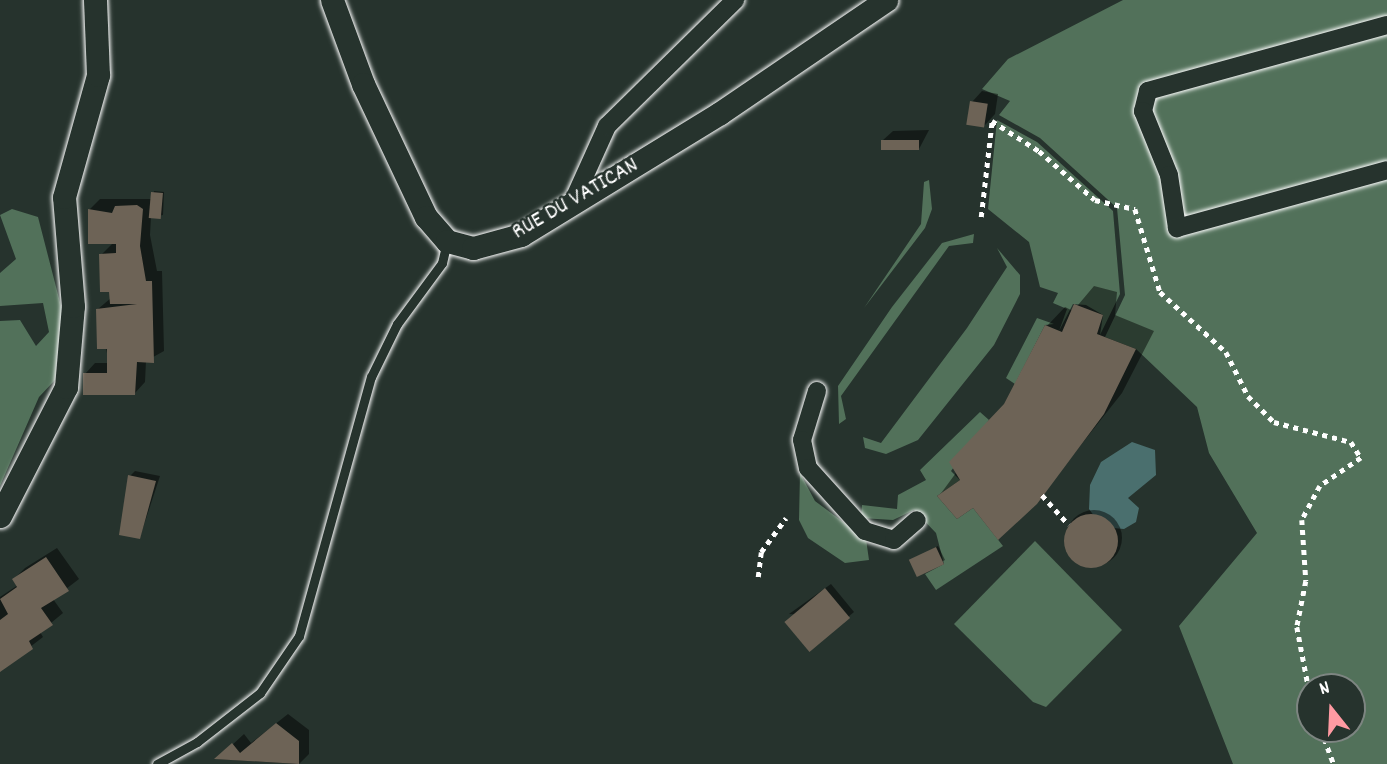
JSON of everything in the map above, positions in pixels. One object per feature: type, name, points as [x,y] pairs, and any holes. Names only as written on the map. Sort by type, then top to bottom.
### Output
[{"type":"street","points":[[0,516],[66,387],[73,306],[64,197],[98,75],[94,0]]},
{"type":"street","points":[[332,0],[415,197],[447,241]]},
{"type":"street","points":[[575,197],[607,126],[735,0]]},
{"type":"street","name":"RUE DU VATICAN","points":[[447,241],[494,246],[575,197],[667,147],[886,0]]},
{"type":"street","points":[[1387,25],[1148,91],[1143,111],[1169,175],[1177,228],[1387,170]]},
{"type":"street","points":[[817,391],[802,440],[808,468],[865,531],[894,540],[917,520]]},
{"type":"lane","points":[[157,764],[198,742],[260,693],[299,636],[371,377],[397,324],[442,264],[447,241]]},
{"type":"path","points":[[981,217],[992,121],[1039,151],[1095,200],[1135,209],[1160,292],[1226,352],[1248,396],[1273,422],[1351,442],[1361,458],[1320,486],[1302,520],[1306,581],[1297,627],[1306,673]]},
{"type":"path","points":[[1042,495],[1069,525]]},
{"type":"path","points":[[758,577],[761,552],[786,518]]},
{"type":"path","points":[[1326,743],[1334,764]]},
{"type":"green space","points":[[1123,0],[1387,0],[1387,764],[1233,764],[1179,626],[1257,533],[1209,453],[1197,407],[1136,349],[1105,337],[1125,295],[1117,208],[1040,138],[999,115],[1010,101],[982,89],[1008,59]]},
{"type":"green space","points":[[997,120],[1037,142],[1113,211],[1120,294],[1100,335],[1103,315],[1086,305],[1073,304],[1059,331],[1067,309],[1053,303],[1058,293],[1040,287],[1029,242],[988,209]]},
{"type":"green space","points":[[929,180],[932,209],[925,228],[864,308],[921,224],[924,182]]},
{"type":"green space","points":[[12,209],[38,217],[62,310],[55,380],[39,397],[0,486],[0,321],[20,320],[36,346],[49,332],[43,303],[0,306],[0,273],[16,259],[0,215]]},
{"type":"green space","points":[[974,234],[973,243],[949,246],[841,396],[846,419],[839,424],[838,386],[892,307],[942,243]]},
{"type":"green space","points":[[997,248],[1020,275],[1020,294],[994,345],[918,440],[886,454],[865,448],[863,437],[881,443],[967,328],[1007,267]]},
{"type":"green space","points":[[1037,318],[1054,324],[1045,325],[1015,384],[1006,378]]},
{"type":"green space","points":[[980,412],[989,420],[951,471],[960,480],[937,496],[957,519],[973,508],[1003,546],[936,590],[925,574],[944,564],[936,533],[914,510],[893,520],[861,518],[862,505],[897,509],[898,495],[926,480],[920,470]]},
{"type":"green space","points":[[800,473],[815,501],[866,539],[869,560],[845,563],[808,538],[799,520]]},
{"type":"green space","points":[[1035,541],[1122,630],[1046,707],[1033,702],[954,624]]},
{"type":"water","points":[[1132,442],[1155,450],[1156,475],[1128,498],[1139,508],[1136,522],[1124,529],[1102,527],[1089,509],[1090,485],[1101,462]]},
{"type":"building","points":[[970,101],[988,104],[984,128],[966,125]]},
{"type":"building","points":[[881,140],[919,140],[919,150],[881,150]]},
{"type":"building","points":[[151,192],[163,193],[161,219],[149,218]]},
{"type":"building","points":[[137,205],[143,209],[140,246],[146,281],[152,281],[154,363],[137,362],[135,395],[83,395],[83,373],[107,373],[107,349],[97,349],[96,309],[137,304],[110,304],[109,292],[100,292],[99,254],[116,253],[116,244],[88,244],[88,209],[112,213],[115,206]]},
{"type":"building","points":[[1074,304],[1103,315],[1097,334],[1136,349],[1104,414],[1037,504],[998,540],[973,508],[957,519],[937,496],[960,480],[949,462],[1004,404],[1045,325],[1062,332]]},
{"type":"building","points":[[128,475],[156,481],[140,539],[119,535]]},
{"type":"building","points":[[1096,514],[1106,518],[1114,526],[1118,541],[1114,556],[1106,564],[1086,568],[1076,564],[1068,556],[1064,536],[1068,526],[1076,518]]},
{"type":"building","points":[[936,547],[944,564],[917,577],[909,560]]},
{"type":"building","points":[[46,557],[69,591],[41,608],[53,625],[29,641],[33,649],[0,672],[0,620],[8,614],[0,599],[17,587],[12,579]]},
{"type":"building","points":[[825,588],[850,618],[809,652],[784,622]]},
{"type":"building","points":[[276,723],[299,741],[299,764],[214,759],[232,743],[240,753]]}]
